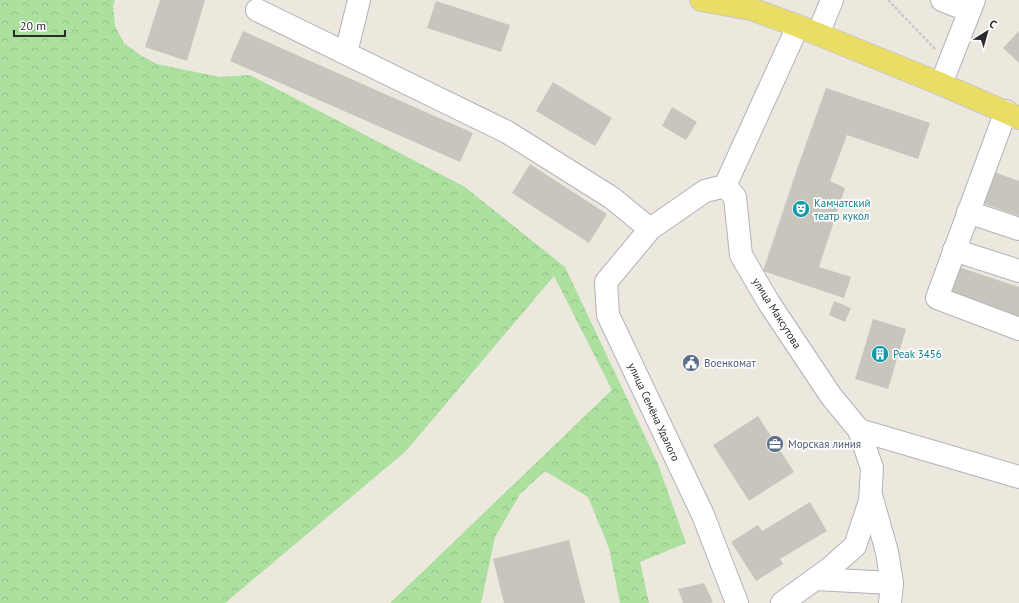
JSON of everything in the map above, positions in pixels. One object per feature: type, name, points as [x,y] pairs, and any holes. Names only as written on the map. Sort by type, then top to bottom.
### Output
[{"type":"main road","points":[[701,0],[751,9],[798,26],[1012,114]]},
{"type":"street","points":[[346,53],[359,0]]},
{"type":"street","points":[[818,34],[832,0]]},
{"type":"street","points":[[941,84],[958,2]]},
{"type":"street","points":[[256,10],[507,132],[612,198],[650,229],[705,191],[725,186],[798,26]]},
{"type":"street","points":[[1012,114],[968,212],[937,298],[1019,329]]},
{"type":"street","name":"улица Максутова","points":[[725,186],[735,197],[741,255],[769,303],[831,396],[859,430]]},
{"type":"street","points":[[968,212],[1019,229]]},
{"type":"street","name":"улица Семёна Удалого","points":[[650,229],[606,282],[608,315],[703,515],[737,603]]},
{"type":"street","points":[[954,250],[1019,271]]},
{"type":"street","points":[[859,430],[1019,477]]},
{"type":"street","points":[[782,603],[815,580],[855,546],[870,501],[872,468],[859,430]]},
{"type":"street","points":[[815,580],[891,593],[888,552],[871,495]]},
{"type":"green space","points":[[0,0],[115,0],[113,5],[115,26],[124,43],[140,55],[157,64],[220,77],[250,75],[465,187],[565,267],[658,464],[686,543],[640,562],[649,603],[620,603],[609,548],[588,497],[545,471],[520,494],[495,537],[481,603],[390,603],[612,390],[554,276],[406,451],[225,603],[0,603]]},
{"type":"building","points":[[160,0],[205,0],[187,61],[145,47]]},
{"type":"building","points":[[436,1],[510,25],[501,52],[427,28]]},
{"type":"building","points":[[243,31],[473,133],[460,162],[230,61]]},
{"type":"building","points":[[1019,31],[1019,63],[1003,48]]},
{"type":"building","points":[[553,82],[612,118],[595,146],[536,111]]},
{"type":"building","points":[[826,88],[930,123],[918,159],[847,135],[830,181],[845,188],[819,267],[851,277],[844,298],[763,271]]},
{"type":"building","points":[[672,107],[697,122],[686,140],[662,126]]},
{"type":"building","points":[[530,164],[607,214],[589,243],[512,193]]},
{"type":"building","points":[[989,170],[1019,181],[1019,216],[979,202]]},
{"type":"building","points":[[953,265],[1019,287],[1019,318],[943,293]]},
{"type":"building","points":[[834,301],[851,308],[845,322],[829,315]]},
{"type":"building","name":"Peak 3456","points":[[873,319],[906,329],[888,389],[855,379]]},
{"type":"building","points":[[758,416],[794,472],[749,501],[713,445]]},
{"type":"building","points":[[810,502],[827,531],[780,559],[783,564],[756,581],[731,542],[758,525],[762,531]]},
{"type":"building","points":[[569,540],[585,603],[504,603],[493,559]]},
{"type":"building","points":[[704,583],[713,602],[683,603],[678,589]]},
{"type":"place","name":"Камчатский театр кукол","points":[[801,209]]},
{"type":"place","name":"Peak 3456","points":[[880,354]]},
{"type":"place","name":"Военкомат","points":[[691,363]]},
{"type":"place","name":"Морская линия","points":[[775,444]]}]
